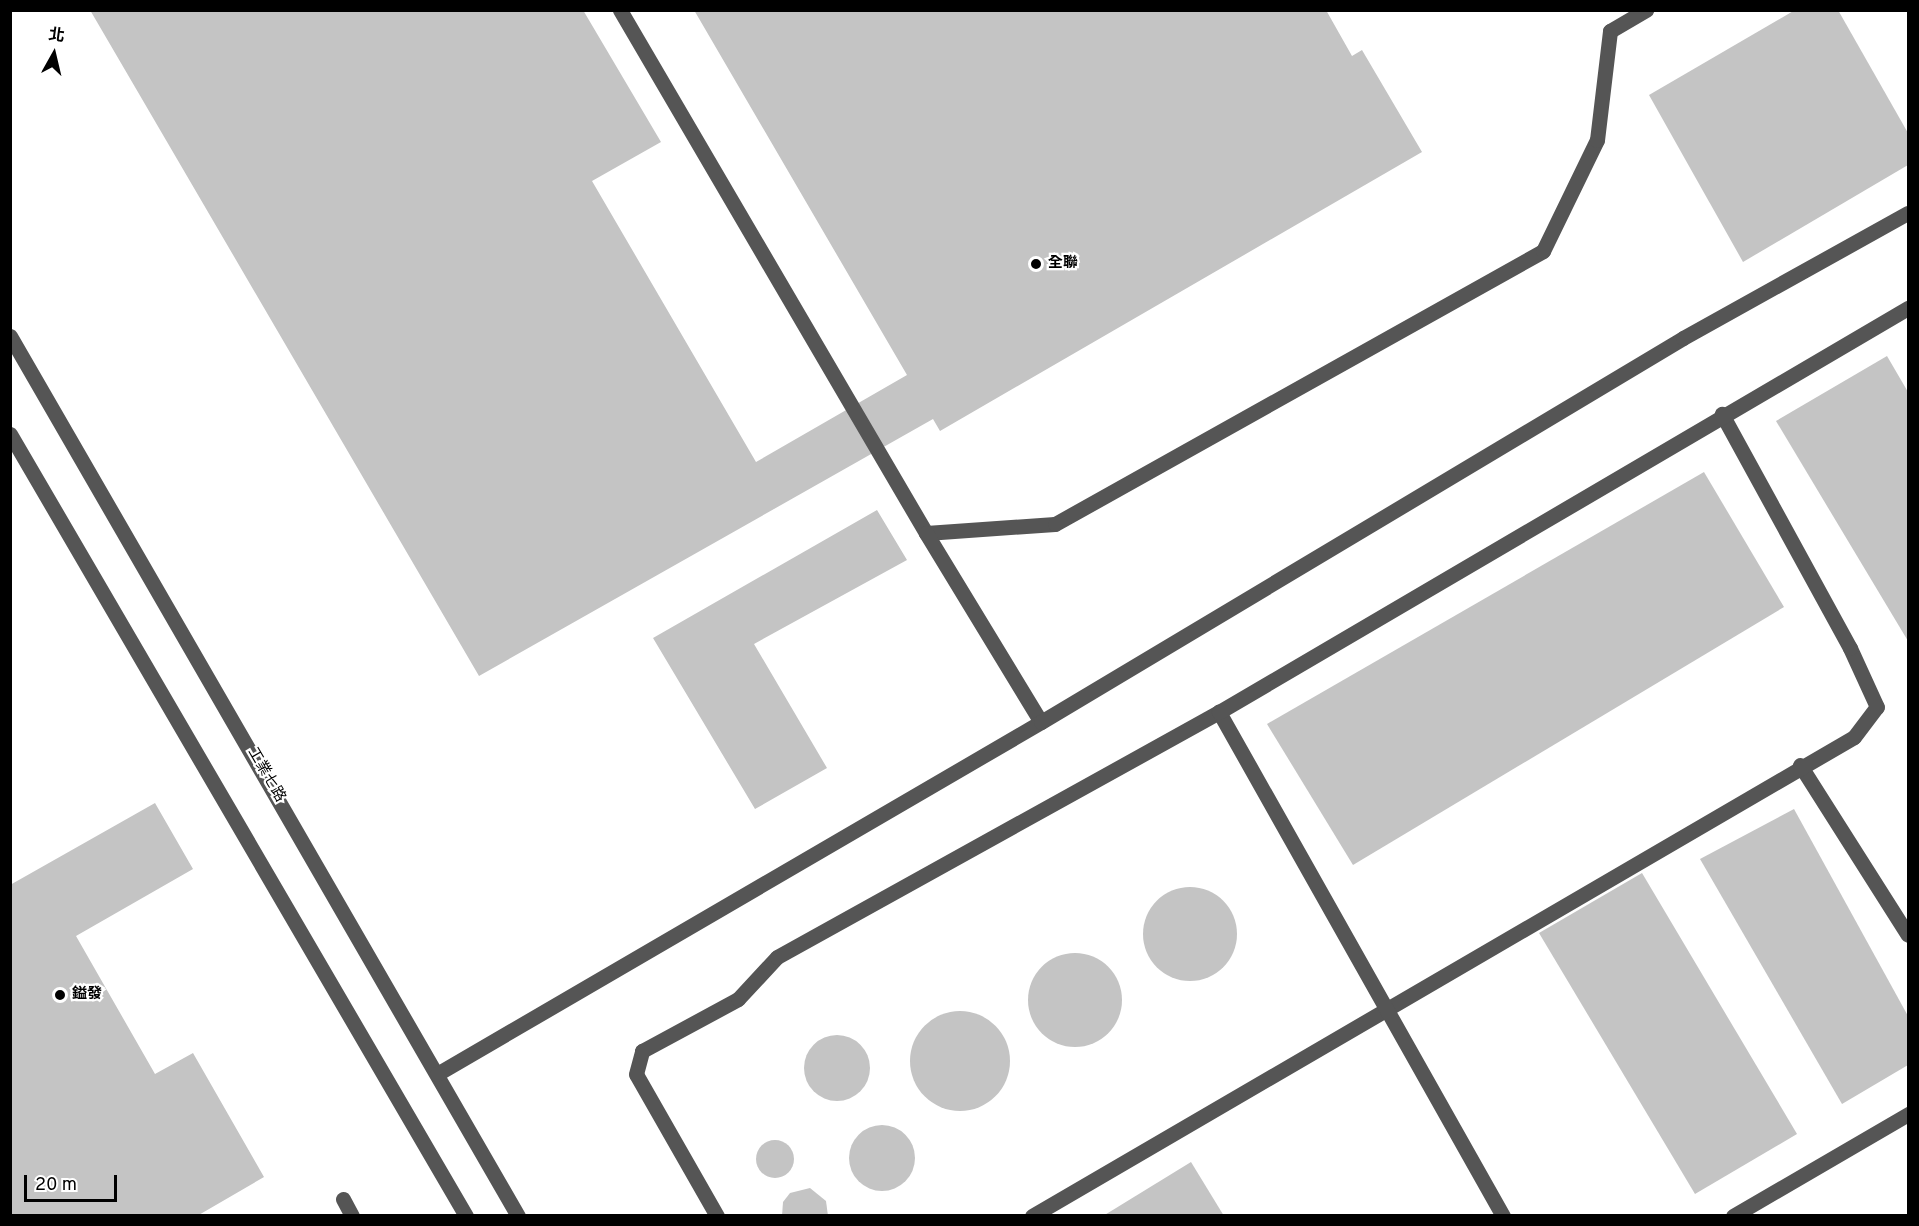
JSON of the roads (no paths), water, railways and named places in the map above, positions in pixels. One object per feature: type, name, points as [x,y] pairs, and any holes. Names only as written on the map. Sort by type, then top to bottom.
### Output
[{"type":"street","points":[[620,10],[926,533],[1041,722]]},
{"type":"street","points":[[926,533],[1055,524],[1543,250],[1597,140],[1610,31],[1646,10]]},
{"type":"street","points":[[437,1074],[1041,722],[1683,338],[1908,213]]},
{"type":"street","points":[[717,1215],[636,1074],[642,1051],[738,999],[777,957],[1219,712],[1722,414],[1908,308]]},
{"type":"street","name":"工業七路","points":[[10,336],[518,1215]]},
{"type":"street","points":[[1032,1215],[1388,1010],[1800,765],[1854,736],[1877,707],[1850,648],[1722,414]]},
{"type":"street","points":[[10,434],[466,1215]]},
{"type":"street","points":[[1219,712],[1503,1215]]},
{"type":"street","points":[[1800,765],[1908,935]]},
{"type":"street","points":[[1733,1215],[1908,1114]]},
{"type":"street","points":[[343,1198],[352,1215]]},
{"type":"place","name":"全聯","points":[[1036,264]]},
{"type":"place","name":"鎰發","points":[[60,995]]}]
